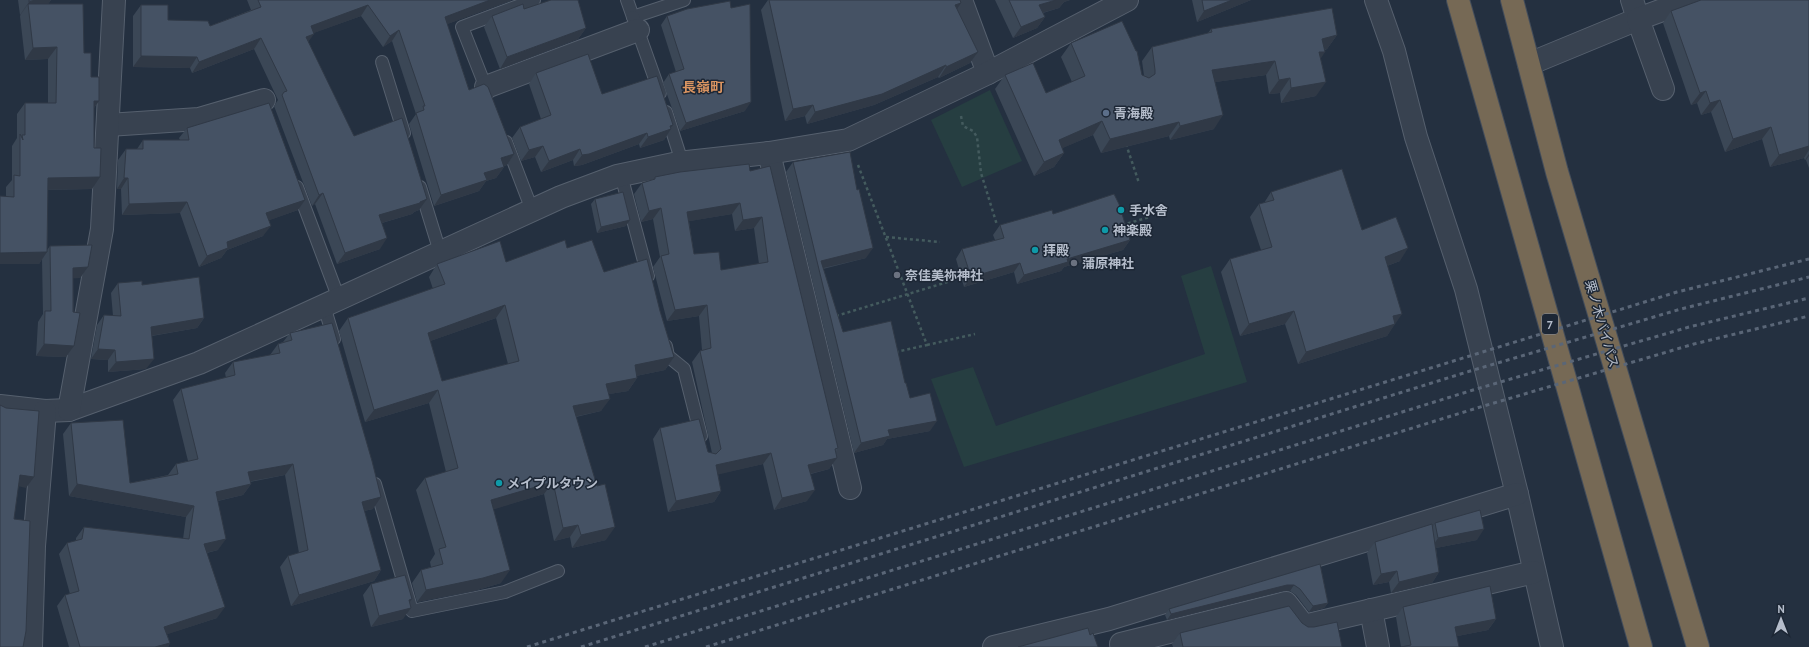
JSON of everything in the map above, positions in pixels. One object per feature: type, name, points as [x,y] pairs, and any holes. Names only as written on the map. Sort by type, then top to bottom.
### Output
[{"type":"highway","name":"7","points":[[1458,0],[1641,647]]},
{"type":"highway","name":"栗ノ木バイパス","points":[[1512,0],[1557,172],[1698,647]]},
{"type":"street","points":[[69,410],[102,229],[114,0]]},
{"type":"street","points":[[960,0],[988,73]]},
{"type":"street","points":[[1376,0],[1394,51],[1416,138],[1466,289],[1517,494],[1552,647]]},
{"type":"street","points":[[1529,64],[1635,10],[1690,0]]},
{"type":"street","points":[[0,406],[45,411],[69,410],[199,363],[561,197],[621,175],[682,162],[769,153],[848,140],[1118,10]]},
{"type":"street","points":[[1635,10],[1663,89]]},
{"type":"street","points":[[489,94],[635,24]]},
{"type":"street","points":[[108,124],[199,119],[266,104]]},
{"type":"street","points":[[769,153],[850,488]]},
{"type":"street","points":[[31,647],[34,546],[45,411]]},
{"type":"street","points":[[994,647],[1109,619],[1517,494]]},
{"type":"street","points":[[1109,619],[1121,646],[1286,603],[1304,626],[1534,572]]},
{"type":"street","points":[[1371,610],[1378,647]]},
{"type":"lane","points":[[489,94],[462,26],[534,0]]},
{"type":"lane","points":[[628,0],[682,162]]},
{"type":"lane","points":[[635,24],[684,0]]},
{"type":"lane","points":[[382,62],[407,146]]},
{"type":"lane","points":[[502,130],[532,210]]},
{"type":"lane","points":[[292,174],[331,302],[337,352]]},
{"type":"lane","points":[[621,175],[651,288]]},
{"type":"lane","points":[[417,176],[440,252]]},
{"type":"lane","points":[[663,333],[668,356],[684,369],[704,451]]},
{"type":"lane","points":[[372,474],[412,611],[505,592],[558,571]]},
{"type":"path","points":[[953,89],[961,111],[961,121],[963,126],[973,131],[977,136],[980,169],[997,225]]},
{"type":"path","points":[[848,140],[927,346]]},
{"type":"path","points":[[1125,140],[1139,183]]},
{"type":"path","points":[[1116,226],[1150,217]]},
{"type":"path","points":[[886,237],[940,242]]},
{"type":"path","points":[[810,324],[954,280]]},
{"type":"path","points":[[889,354],[975,334]]},
{"type":"green space","points":[[990,90],[1022,161],[962,187],[931,120]]},
{"type":"green space","points":[[1211,266],[1247,382],[964,467],[931,379],[973,367],[996,426],[1205,354],[1181,276]]},
{"type":"building","points":[[258,0],[490,0],[445,17],[469,90],[484,84],[488,87],[514,154],[501,158],[504,167],[484,173],[487,180],[441,195],[416,113],[424,110],[423,106],[425,106],[399,30],[390,36],[368,5],[311,26],[314,34],[306,37],[354,136],[402,118],[427,199],[420,203],[379,215],[387,238],[345,253],[323,193],[319,195],[282,95],[287,91],[261,38],[199,62],[197,57],[141,56],[141,5],[168,5],[168,20],[208,21],[210,26],[261,7]]},
{"type":"building","points":[[551,0],[578,0],[586,28],[507,57],[492,16],[523,4],[524,9]]},
{"type":"building","points":[[769,0],[960,0],[961,3],[955,5],[978,52],[882,94],[815,112],[813,105],[793,109]]},
{"type":"building","points":[[1009,0],[1056,0],[1039,5],[1045,17],[1021,27]]},
{"type":"building","points":[[1202,0],[1232,0],[1204,11]]},
{"type":"building","points":[[1701,0],[1809,0],[1809,146],[1779,155],[1771,127],[1733,139],[1720,100],[1710,103],[1706,91],[1700,93],[1671,11]]},
{"type":"building","points":[[730,1],[731,8],[750,4],[751,102],[686,123],[669,74],[684,69],[667,16],[687,9]]},
{"type":"building","points":[[28,4],[83,4],[84,53],[91,53],[91,77],[99,77],[99,101],[94,101],[94,148],[101,148],[100,177],[48,178],[47,252],[0,253],[0,196],[14,197],[14,175],[20,176],[20,134],[23,140],[22,135],[25,135],[25,103],[56,103],[57,47],[33,48]]},
{"type":"building","points":[[1332,8],[1337,35],[1322,39],[1325,52],[1319,52],[1326,82],[1291,88],[1290,78],[1279,80],[1275,61],[1212,70],[1223,115],[1180,126],[1179,122],[1110,139],[1102,121],[1059,140],[1064,153],[1044,162],[1005,75],[1033,63],[1046,93],[1085,76],[1071,43],[1122,21],[1137,51],[1142,75],[1149,78],[1155,74],[1152,47],[1212,32],[1211,29]]},
{"type":"building","points":[[588,54],[602,94],[657,76],[673,125],[670,126],[671,129],[648,137],[647,133],[589,154],[582,155],[580,149],[549,161],[543,146],[529,150],[520,127],[551,115],[536,73]]},
{"type":"building","points":[[269,103],[305,200],[266,213],[271,226],[227,242],[228,248],[207,256],[187,202],[129,204],[128,178],[124,178],[126,149],[143,149],[143,140],[189,140],[187,128]]},
{"type":"building","points":[[850,152],[857,190],[859,189],[873,248],[821,261],[843,332],[891,321],[905,383],[910,398],[930,393],[937,421],[888,430],[890,436],[861,443],[793,162]]},
{"type":"building","points":[[749,164],[750,171],[770,166],[838,448],[835,449],[837,458],[808,465],[815,490],[782,498],[771,453],[716,465],[721,491],[676,501],[660,428],[699,419],[708,452],[716,454],[721,449],[700,351],[711,348],[707,305],[675,310],[661,256],[669,254],[661,208],[649,211],[642,183],[655,179],[655,177],[680,172]],"holes":[[[740,203],[743,220],[762,217],[768,262],[721,270],[719,252],[694,254],[687,212]]]},
{"type":"building","points":[[1342,169],[1362,230],[1396,217],[1408,248],[1385,257],[1402,314],[1393,316],[1395,324],[1306,352],[1294,311],[1249,324],[1230,259],[1272,247],[1259,204],[1274,200],[1271,192]]},
{"type":"building","points":[[623,192],[630,220],[601,227],[595,199]]},
{"type":"building","points":[[1114,194],[1119,204],[1130,240],[1067,259],[1068,262],[1024,275],[1020,263],[971,277],[962,249],[1004,238],[1000,225],[1052,210],[1053,214]]},
{"type":"building","points":[[565,240],[567,248],[592,240],[604,272],[647,259],[660,311],[674,357],[635,365],[637,378],[606,384],[610,399],[573,406],[597,486],[605,484],[615,527],[581,535],[578,525],[563,528],[553,482],[491,500],[510,570],[483,578],[426,590],[421,570],[443,564],[439,549],[446,547],[425,478],[458,468],[438,390],[374,410],[348,318],[445,284],[437,264],[500,241],[506,262]],"holes":[[[505,305],[519,361],[442,381],[428,333]]]},
{"type":"building","points":[[92,245],[88,267],[73,268],[73,312],[80,313],[74,346],[44,344],[45,311],[51,311],[50,246]]},
{"type":"building","points":[[199,277],[204,318],[151,327],[154,359],[116,362],[115,350],[98,349],[104,315],[121,316],[118,283],[142,281],[142,285]]},
{"type":"building","points":[[332,323],[381,497],[362,502],[381,570],[299,595],[288,556],[308,550],[293,464],[248,472],[251,484],[216,492],[226,539],[204,544],[225,607],[164,627],[170,643],[155,647],[80,647],[65,595],[79,591],[67,543],[82,539],[84,527],[189,539],[194,506],[77,484],[71,423],[123,420],[130,483],[178,474],[176,464],[198,459],[181,389],[235,375],[233,362],[280,353],[278,344],[292,340],[290,333]]},
{"type":"building","points":[[0,405],[6,408],[39,411],[34,477],[20,475],[14,519],[30,521],[26,631],[23,647],[0,647]]},
{"type":"building","points":[[1480,510],[1484,529],[1438,538],[1435,523]]},
{"type":"building","points":[[1432,524],[1439,572],[1399,582],[1397,571],[1381,574],[1375,542]]},
{"type":"building","points":[[1320,564],[1328,603],[1313,606],[1300,589],[1294,585],[1287,585],[1171,614],[1169,609]]},
{"type":"building","points":[[405,575],[412,599],[409,600],[411,608],[379,616],[371,584]]},
{"type":"building","points":[[1490,586],[1496,619],[1455,627],[1459,647],[1401,647],[1411,645],[1403,607]]},
{"type":"building","points":[[1289,606],[1302,623],[1308,627],[1337,622],[1342,647],[1183,647],[1180,633]]},
{"type":"building","points":[[1088,628],[1090,635],[1093,633],[1098,647],[1018,647]]},
{"type":"railway","points":[[527,647],[1677,292],[1809,259]]},
{"type":"railway","points":[[581,647],[1467,372],[1681,309],[1809,277]]},
{"type":"railway","points":[[645,647],[1473,390],[1689,327],[1809,298]]},
{"type":"railway","points":[[706,647],[1477,408],[1694,344],[1809,316]]},
{"type":"place","name":"青海殿","points":[[1106,113]]},
{"type":"place","name":"手水舎","points":[[1121,210]]},
{"type":"place","name":"神楽殿","points":[[1105,230]]},
{"type":"place","name":"拝殿","points":[[1035,250]]},
{"type":"place","name":"蒲原神社","points":[[1074,263]]},
{"type":"place","name":"奈佳美祢神社","points":[[897,275]]},
{"type":"place","name":"メイプルタウン","points":[[499,483]]},
{"type":"district","name":"長嶺町","points":[[703,87]]}]
